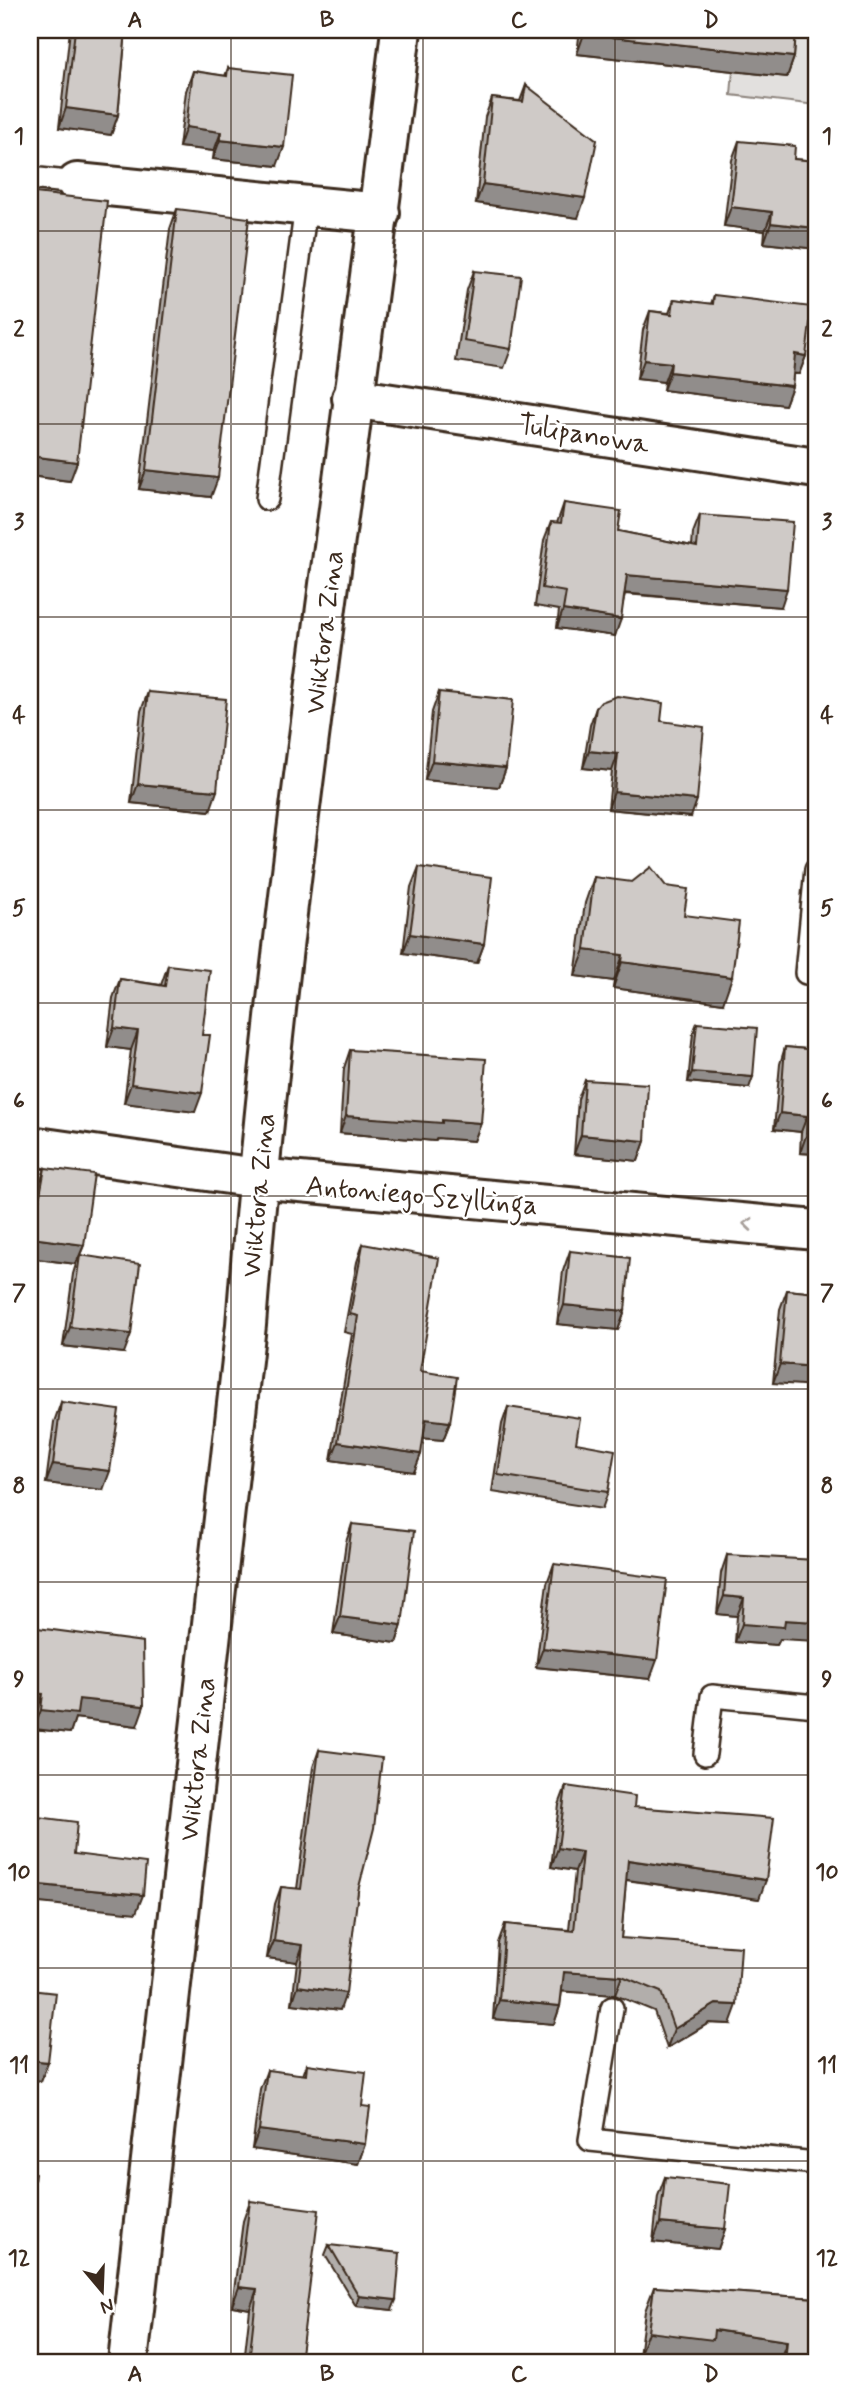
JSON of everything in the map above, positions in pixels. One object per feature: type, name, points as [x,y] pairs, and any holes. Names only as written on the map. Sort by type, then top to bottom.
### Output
[{"type":"street","name":"Wiktora Zina","points":[[128,2362],[246,1325],[257,1178],[352,398],[380,214],[401,30]]},
{"type":"street","points":[[77,183],[380,214]]},
{"type":"street","name":"Tulipanowa","points":[[352,398],[816,468]]},
{"type":"street","name":"Antoniego Szyllinga","points":[[30,1146],[257,1178],[816,1230]]},
{"type":"lane","points":[[30,178],[77,183]]},
{"type":"lane","points":[[267,499],[306,206]]},
{"type":"lane","points":[[816,869],[806,973],[816,974]]},
{"type":"lane","points":[[705,1754],[712,1696],[816,1706]]},
{"type":"lane","points":[[612,2008],[590,2140],[816,2163]]},
{"type":"shaded area","points":[[792,30],[816,30],[816,105],[731,95],[733,70]]},
{"type":"building","points":[[75,30],[126,30],[118,115],[66,108]]},
{"type":"building","points":[[585,30],[796,30],[794,57],[584,34]]},
{"type":"building","points":[[228,68],[292,75],[284,147],[220,140],[221,132],[186,127],[193,71],[227,76]]},
{"type":"building","points":[[526,85],[597,140],[585,198],[483,184],[492,98],[523,102]]},
{"type":"building","points":[[739,141],[795,146],[794,159],[816,161],[816,228],[771,223],[772,212],[731,207]]},
{"type":"building","points":[[35,193],[107,201],[77,462],[30,456],[30,240]]},
{"type":"building","points":[[177,209],[249,218],[218,478],[146,470]]},
{"type":"building","points":[[474,271],[521,276],[511,349],[464,341]]},
{"type":"building","points":[[714,295],[812,307],[806,356],[795,354],[792,386],[670,372],[671,363],[644,360],[650,311],[672,314],[674,299],[713,304]]},
{"type":"building","points":[[564,503],[621,511],[618,531],[697,547],[700,515],[793,522],[787,589],[627,575],[621,619],[563,610],[566,592],[542,588],[551,522],[561,523]]},
{"type":"building","points":[[148,692],[226,699],[217,791],[138,784]]},
{"type":"building","points":[[439,692],[513,700],[506,768],[432,761]]},
{"type":"building","points":[[617,696],[663,703],[661,721],[704,727],[697,800],[614,792],[618,754],[589,751],[596,708],[601,702]]},
{"type":"building","points":[[419,867],[492,877],[484,944],[410,934]]},
{"type":"building","points":[[651,867],[666,886],[688,889],[684,915],[739,922],[732,977],[622,962],[623,955],[585,950],[594,877],[632,882]]},
{"type":"building","points":[[168,965],[210,970],[202,1035],[210,1035],[202,1093],[131,1084],[138,1031],[114,1028],[120,979],[165,986]]},
{"type":"building","points":[[697,1023],[757,1028],[753,1077],[692,1072]]},
{"type":"building","points":[[785,1047],[816,1050],[816,1137],[806,1136],[807,1116],[780,1113]]},
{"type":"building","points":[[350,1050],[486,1059],[481,1123],[346,1116]]},
{"type":"building","points":[[585,1080],[648,1084],[645,1141],[581,1135]]},
{"type":"building","points":[[45,1168],[94,1174],[84,1245],[32,1238]]},
{"type":"building","points":[[363,1244],[439,1258],[420,1371],[457,1377],[450,1422],[426,1419],[421,1454],[338,1442],[358,1316],[350,1314]]},
{"type":"building","points":[[570,1251],[630,1258],[625,1311],[564,1305]]},
{"type":"building","points":[[80,1255],[140,1264],[131,1334],[70,1327]]},
{"type":"building","points":[[787,1290],[816,1293],[816,1367],[780,1364]]},
{"type":"building","points":[[61,1402],[119,1410],[110,1471],[53,1464]]},
{"type":"building","points":[[508,1407],[580,1418],[576,1443],[615,1450],[608,1492],[498,1475]]},
{"type":"building","points":[[352,1524],[414,1531],[402,1625],[340,1617]]},
{"type":"building","points":[[727,1555],[816,1560],[816,1622],[785,1620],[784,1627],[742,1624],[744,1598],[724,1596]]},
{"type":"building","points":[[554,1564],[667,1579],[657,1660],[543,1648]]},
{"type":"building","points":[[30,1627],[143,1642],[144,1706],[79,1699],[77,1714],[41,1710],[43,1694],[30,1693]]},
{"type":"building","points":[[319,1750],[382,1758],[374,1828],[358,1891],[346,1993],[298,1986],[303,1945],[274,1941],[281,1887],[301,1889]]},
{"type":"building","points":[[566,1786],[635,1796],[634,1807],[774,1818],[766,1880],[628,1860],[621,1938],[741,1947],[737,2005],[716,2004],[674,2029],[661,1992],[622,1976],[564,1972],[560,2006],[499,2000],[505,1924],[574,1931],[582,1852],[558,1848]]},
{"type":"building","points":[[30,1816],[77,1822],[74,1854],[146,1863],[143,1895],[30,1884]]},
{"type":"building","points":[[30,1990],[56,1993],[48,2062],[30,2060]]},
{"type":"building","points":[[307,2064],[366,2072],[362,2106],[370,2107],[365,2144],[259,2130],[267,2070],[306,2075]]},
{"type":"building","points":[[30,2172],[35,2173],[30,2216]]},
{"type":"building","points":[[665,2177],[730,2184],[725,2229],[660,2223]]},
{"type":"building","points":[[250,2201],[319,2210],[300,2362],[249,2362],[257,2289],[239,2287]]},
{"type":"building","points":[[329,2245],[400,2253],[396,2300],[359,2296]]},
{"type":"building","points":[[654,2287],[816,2298],[816,2362],[785,2362],[787,2341],[714,2330],[713,2340],[648,2332]]}]
